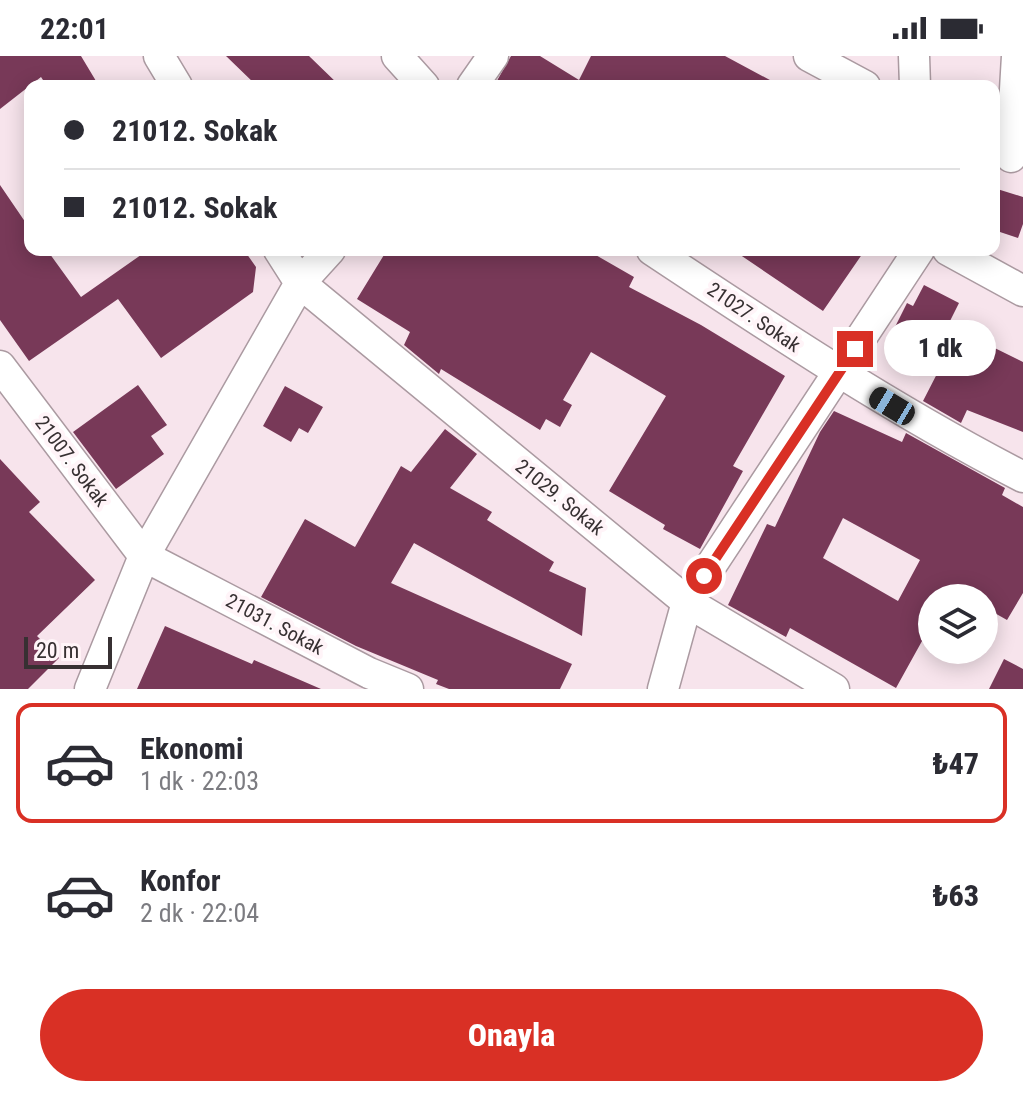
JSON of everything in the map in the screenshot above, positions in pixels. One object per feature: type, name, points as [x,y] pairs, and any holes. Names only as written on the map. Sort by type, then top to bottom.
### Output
[{"type":"street","points":[[159,56],[173,80]]},
{"type":"street","points":[[397,56],[419,80]]},
{"type":"street","points":[[476,80],[493,56]]},
{"type":"street","points":[[809,56],[854,80]]},
{"type":"street","points":[[914,56],[915,80]]},
{"type":"street","points":[[1009,158],[1017,56]]},
{"type":"street","name":"21029. Sokak","points":[[283,256],[300,283],[687,602],[834,689]]},
{"type":"street","points":[[90,689],[144,556],[300,283],[325,256]]},
{"type":"street","name":"21027. Sokak","points":[[661,256],[839,374],[944,437],[1023,477]]},
{"type":"street","points":[[663,689],[687,602],[915,256]]},
{"type":"street","points":[[959,256],[1023,291]]},
{"type":"street","name":"21007. Sokak","points":[[0,366],[144,556]]},
{"type":"street","name":"21031. Sokak","points":[[144,556],[369,673],[408,689]]},
{"type":"building","points":[[0,56],[81,56],[95,80],[43,80],[41,77],[24,80],[24,90],[0,109]]},
{"type":"building","points":[[226,56],[309,56],[334,80],[251,80]]},
{"type":"building","points":[[511,56],[540,56],[579,80],[497,80]]},
{"type":"building","points":[[591,56],[725,56],[770,80],[579,80]]},
{"type":"building","points":[[0,185],[24,220],[24,256],[51,256],[81,297],[139,256],[248,256],[256,267],[253,292],[161,358],[118,299],[29,361],[0,320]]},
{"type":"building","points":[[1000,190],[1023,197],[1023,224],[1018,238],[1000,232]]},
{"type":"building","points":[[383,256],[597,256],[634,277],[629,287],[701,325],[785,376],[733,466],[743,471],[700,549],[663,529],[665,525],[609,491],[666,396],[591,352],[563,400],[572,405],[560,427],[546,419],[540,430],[441,369],[439,374],[404,345],[410,332],[357,299]]},
{"type":"building","points":[[742,256],[861,256],[823,311]]},
{"type":"building","points":[[924,285],[959,303],[948,325],[1023,362],[1023,432],[967,410],[961,423],[923,401],[941,366],[889,339],[907,303],[913,306]]},
{"type":"building","points":[[138,385],[167,425],[151,436],[164,454],[116,489],[73,432]]},
{"type":"building","points":[[285,386],[323,407],[308,433],[299,428],[291,442],[263,426]]},
{"type":"building","points":[[834,411],[902,442],[906,433],[1005,488],[1002,495],[1023,507],[1023,593],[1007,620],[998,615],[998,584],[918,584],[918,648],[896,688],[790,628],[786,637],[728,605],[767,524],[775,527],[820,432]],"holes":[[[843,518],[920,560],[898,601],[823,558]]]},
{"type":"building","points":[[445,429],[477,454],[450,488],[492,512],[487,520],[554,562],[549,571],[586,588],[582,636],[414,543],[391,583],[572,664],[560,689],[449,689],[436,684],[438,680],[356,646],[261,597],[305,519],[355,547],[401,466],[411,472]]},
{"type":"building","points":[[0,459],[40,502],[29,512],[95,580],[37,636],[59,658],[28,689],[0,689]]},
{"type":"building","points":[[165,626],[252,664],[254,660],[321,689],[137,689]]},
{"type":"building","points":[[1004,659],[1023,669],[1023,689],[989,689]]},
{"type":"route","points":[[704,576],[855,349]]}]
